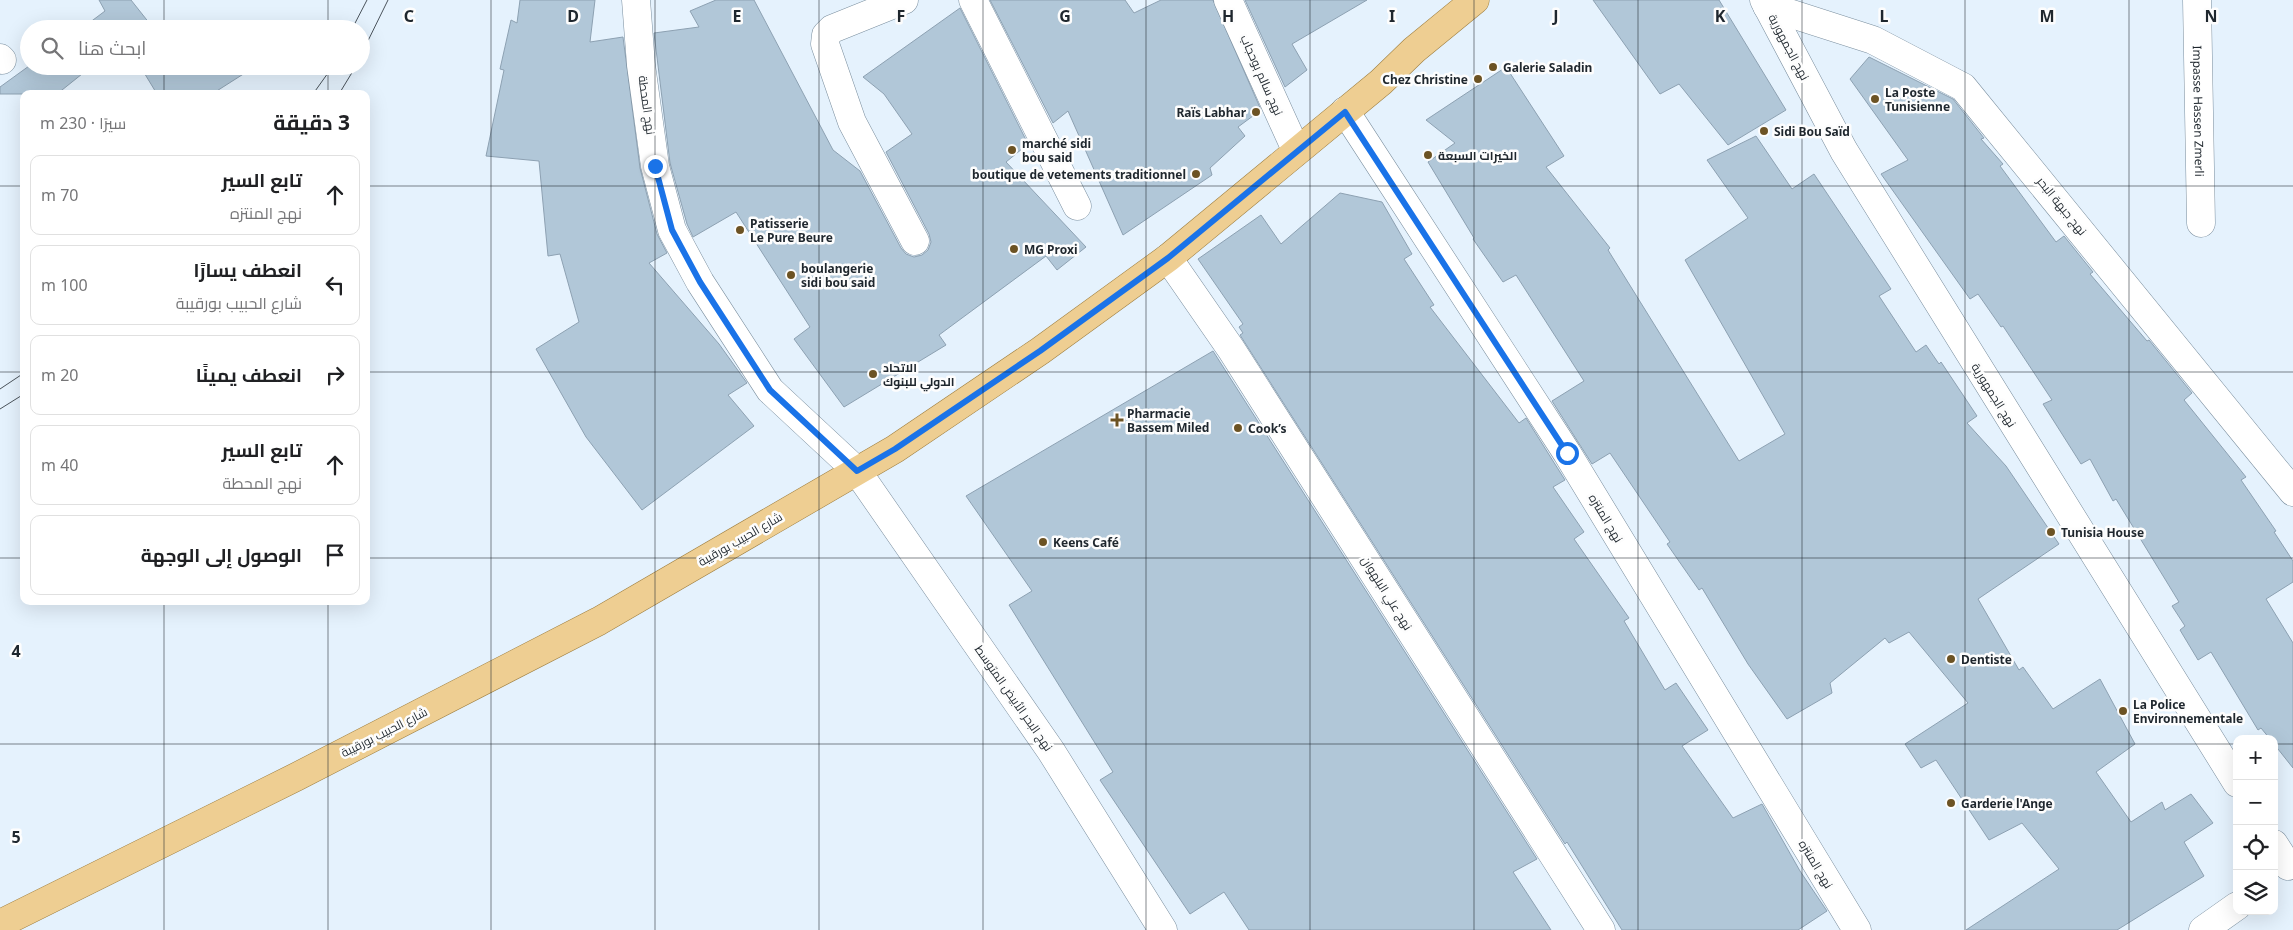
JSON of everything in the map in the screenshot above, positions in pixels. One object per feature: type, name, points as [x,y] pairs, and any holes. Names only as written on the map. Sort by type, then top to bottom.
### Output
[{"type":"main road","name":"شارع الحبيب بورقيبة","points":[[1414,50],[1444,0]]},
{"type":"main road","name":"شارع الحبيب بورقيبة","points":[[0,924],[288,781],[599,621],[895,449],[1032,356],[1168,258],[1296,150],[1381,82],[1414,50],[1475,0]]},
{"type":"street","name":"نهج المحطة","points":[[636,0],[641,64],[655,166],[672,230],[700,282],[770,390],[857,471]]},
{"type":"street","points":[[904,0],[832,29],[826,35],[825,44],[852,122],[915,241]]},
{"type":"street","points":[[973,0],[1076,206]]},
{"type":"street","name":"نهج سالم بوحجاب","points":[[1228,0],[1296,150]]},
{"type":"street","name":"Impasse Hassen Zmerli","points":[[2197,0],[2201,223]]},
{"type":"street","name":"نهج جبهة البحر","points":[[1766,3],[1873,40],[1963,87],[2293,492]]},
{"type":"street","name":"نهج الجمهورية","points":[[1766,3],[1844,151],[2235,780]]},
{"type":"street","name":"نهج المنتزه","points":[[1345,112],[1567,453],[1857,930]]},
{"type":"street","name":"نهج علي البلهوان","points":[[1168,258],[1231,349],[1601,930]]},
{"type":"street","name":"نهج البحر الأبيض المتوسط","points":[[857,471],[1051,751],[1163,930]]},
{"type":"street","points":[[2203,930],[2233,909]]},
{"type":"building","points":[[99,0],[131,0],[147,20],[93,20],[105,11]]},
{"type":"building","points":[[520,0],[595,0],[590,42],[623,37],[640,168],[657,234],[667,253],[649,263],[719,344],[747,383],[728,395],[754,426],[642,510],[586,437],[536,349],[579,322],[560,254],[548,256],[539,161],[486,156],[504,70],[500,69],[511,20],[517,23]]},
{"type":"building","points":[[716,0],[754,0],[833,150],[860,171],[901,248],[906,254],[914,257],[922,255],[928,250],[931,242],[929,234],[886,152],[912,134],[884,94],[863,77],[960,8],[1028,144],[1006,162],[1086,247],[1057,270],[1046,256],[939,335],[946,345],[844,407],[794,339],[810,327],[736,212],[693,237],[687,224],[670,163],[654,33],[699,27],[690,11]]},
{"type":"building","points":[[990,0],[1125,0],[1134,13],[1161,0],[1213,0],[1261,110],[1238,127],[1245,136],[1210,168],[1212,175],[1123,235],[1068,111],[1053,123]]},
{"type":"building","points":[[1245,0],[1367,0],[1292,44],[1307,70],[1285,87]]},
{"type":"building","points":[[1593,0],[1719,0],[1786,110],[1728,145],[1679,84],[1660,94]]},
{"type":"building","points":[[1869,57],[1953,99],[1984,138],[1981,139],[2003,164],[2000,166],[2056,242],[2064,236],[2093,272],[2090,274],[2147,341],[2149,340],[2192,393],[2184,400],[2246,477],[2241,480],[2276,531],[2274,532],[2293,561],[2293,582],[2266,599],[2293,643],[2293,768],[2278,749],[2278,735],[2267,735],[2261,728],[2258,730],[2211,652],[2198,660],[2180,630],[2185,626],[2172,606],[2179,602],[2116,499],[2113,501],[2090,459],[2081,464],[2043,404],[2052,400],[2003,326],[2001,327],[1978,294],[1970,299],[1881,174],[1908,160],[1850,79]]},
{"type":"building","points":[[1506,67],[1564,156],[1546,167],[1610,248],[1608,250],[1739,461],[1785,434],[1685,260],[1748,218],[1707,160],[1756,136],[1792,189],[1814,174],[1891,289],[1879,296],[1916,352],[1926,345],[1939,364],[1941,362],[1977,416],[1967,423],[2006,466],[2059,544],[1978,599],[2019,670],[2023,667],[2053,709],[2100,679],[2135,744],[2096,772],[2131,822],[2162,802],[2165,810],[2191,794],[2213,823],[2184,842],[2204,876],[2117,930],[1966,930],[2059,869],[2022,823],[1989,840],[1936,760],[1921,768],[1905,744],[1968,703],[1909,632],[1889,643],[1885,638],[1830,683],[1832,693],[1787,719],[1748,664],[1702,588],[1699,590],[1667,544],[1670,542],[1610,453],[1592,464],[1552,401],[1584,381],[1516,275],[1503,282],[1473,239],[1428,162],[1455,143],[1426,120]]},
{"type":"building","points":[[20,73],[20,75],[81,75],[62,90],[20,90],[20,94],[0,94],[0,87]]},
{"type":"building","points":[[145,75],[242,75],[218,90],[155,90]]},
{"type":"building","points":[[1340,193],[1382,202],[1412,254],[1404,259],[1434,305],[1430,307],[1519,423],[1526,418],[1565,480],[1553,487],[1584,532],[1574,539],[1629,618],[1624,621],[1665,690],[1676,683],[1708,730],[1682,746],[1733,818],[1762,804],[1800,871],[1827,911],[1798,930],[1622,930],[1567,842],[1565,844],[1240,335],[1243,333],[1239,327],[1243,324],[1198,259],[1261,215],[1281,244]]},
{"type":"building","points":[[1213,351],[1537,859],[1513,872],[1551,930],[1249,930],[1224,892],[1190,914],[1100,780],[1113,772],[1009,605],[1032,591],[966,496]]},
{"type":"tram line","points":[[357,20],[367,0]]},
{"type":"tram line","points":[[370,37],[388,0]]},
{"type":"tram line","points":[[316,90],[327,75]]},
{"type":"tram line","points":[[341,90],[351,75]]},
{"type":"tram line","points":[[0,389],[20,376]]},
{"type":"tram line","points":[[0,409],[20,396]]},
{"type":"place","name":"Galerie Saladin","points":[[1493,67]]},
{"type":"place","name":"Chez Christine","points":[[1478,79]]},
{"type":"place","name":"La Poste Tunisienne","points":[[1875,99]]},
{"type":"place","name":"Raïs Labhar","points":[[1256,112]]},
{"type":"place","name":"Sidi Bou Saïd","points":[[1764,131]]},
{"type":"place","name":"marché sidi bou said","points":[[1012,150]]},
{"type":"place","name":"الخيرات السبعة","points":[[1428,155]]},
{"type":"place","name":"boutique de vetements traditionnel","points":[[1196,174]]},
{"type":"place","name":"Patisserie Le Pure Beure","points":[[740,230]]},
{"type":"place","name":"MG Proxi","points":[[1014,249]]},
{"type":"place","name":"boulangerie sidi bou said","points":[[791,275]]},
{"type":"place","name":"الاتحاد الدولي للبنوك","points":[[873,374]]},
{"type":"place","name":"Pharmacie Bassem Miled","points":[[1117,420]]},
{"type":"place","name":"Cook’s","points":[[1238,428]]},
{"type":"place","name":"Tunisia House","points":[[2051,532]]},
{"type":"place","name":"Keens Café","points":[[1043,542]]},
{"type":"place","name":"Dentiste","points":[[1951,659]]},
{"type":"place","name":"La Police Environnementale","points":[[2123,711]]},
{"type":"place","name":"Garderie l'Ange","points":[[1951,803]]},
{"type":"route","points":[[655,166],[672,230],[700,282],[770,390],[857,471],[895,449],[1040,351],[1168,258],[1296,150],[1345,112],[1567,453]]}]
